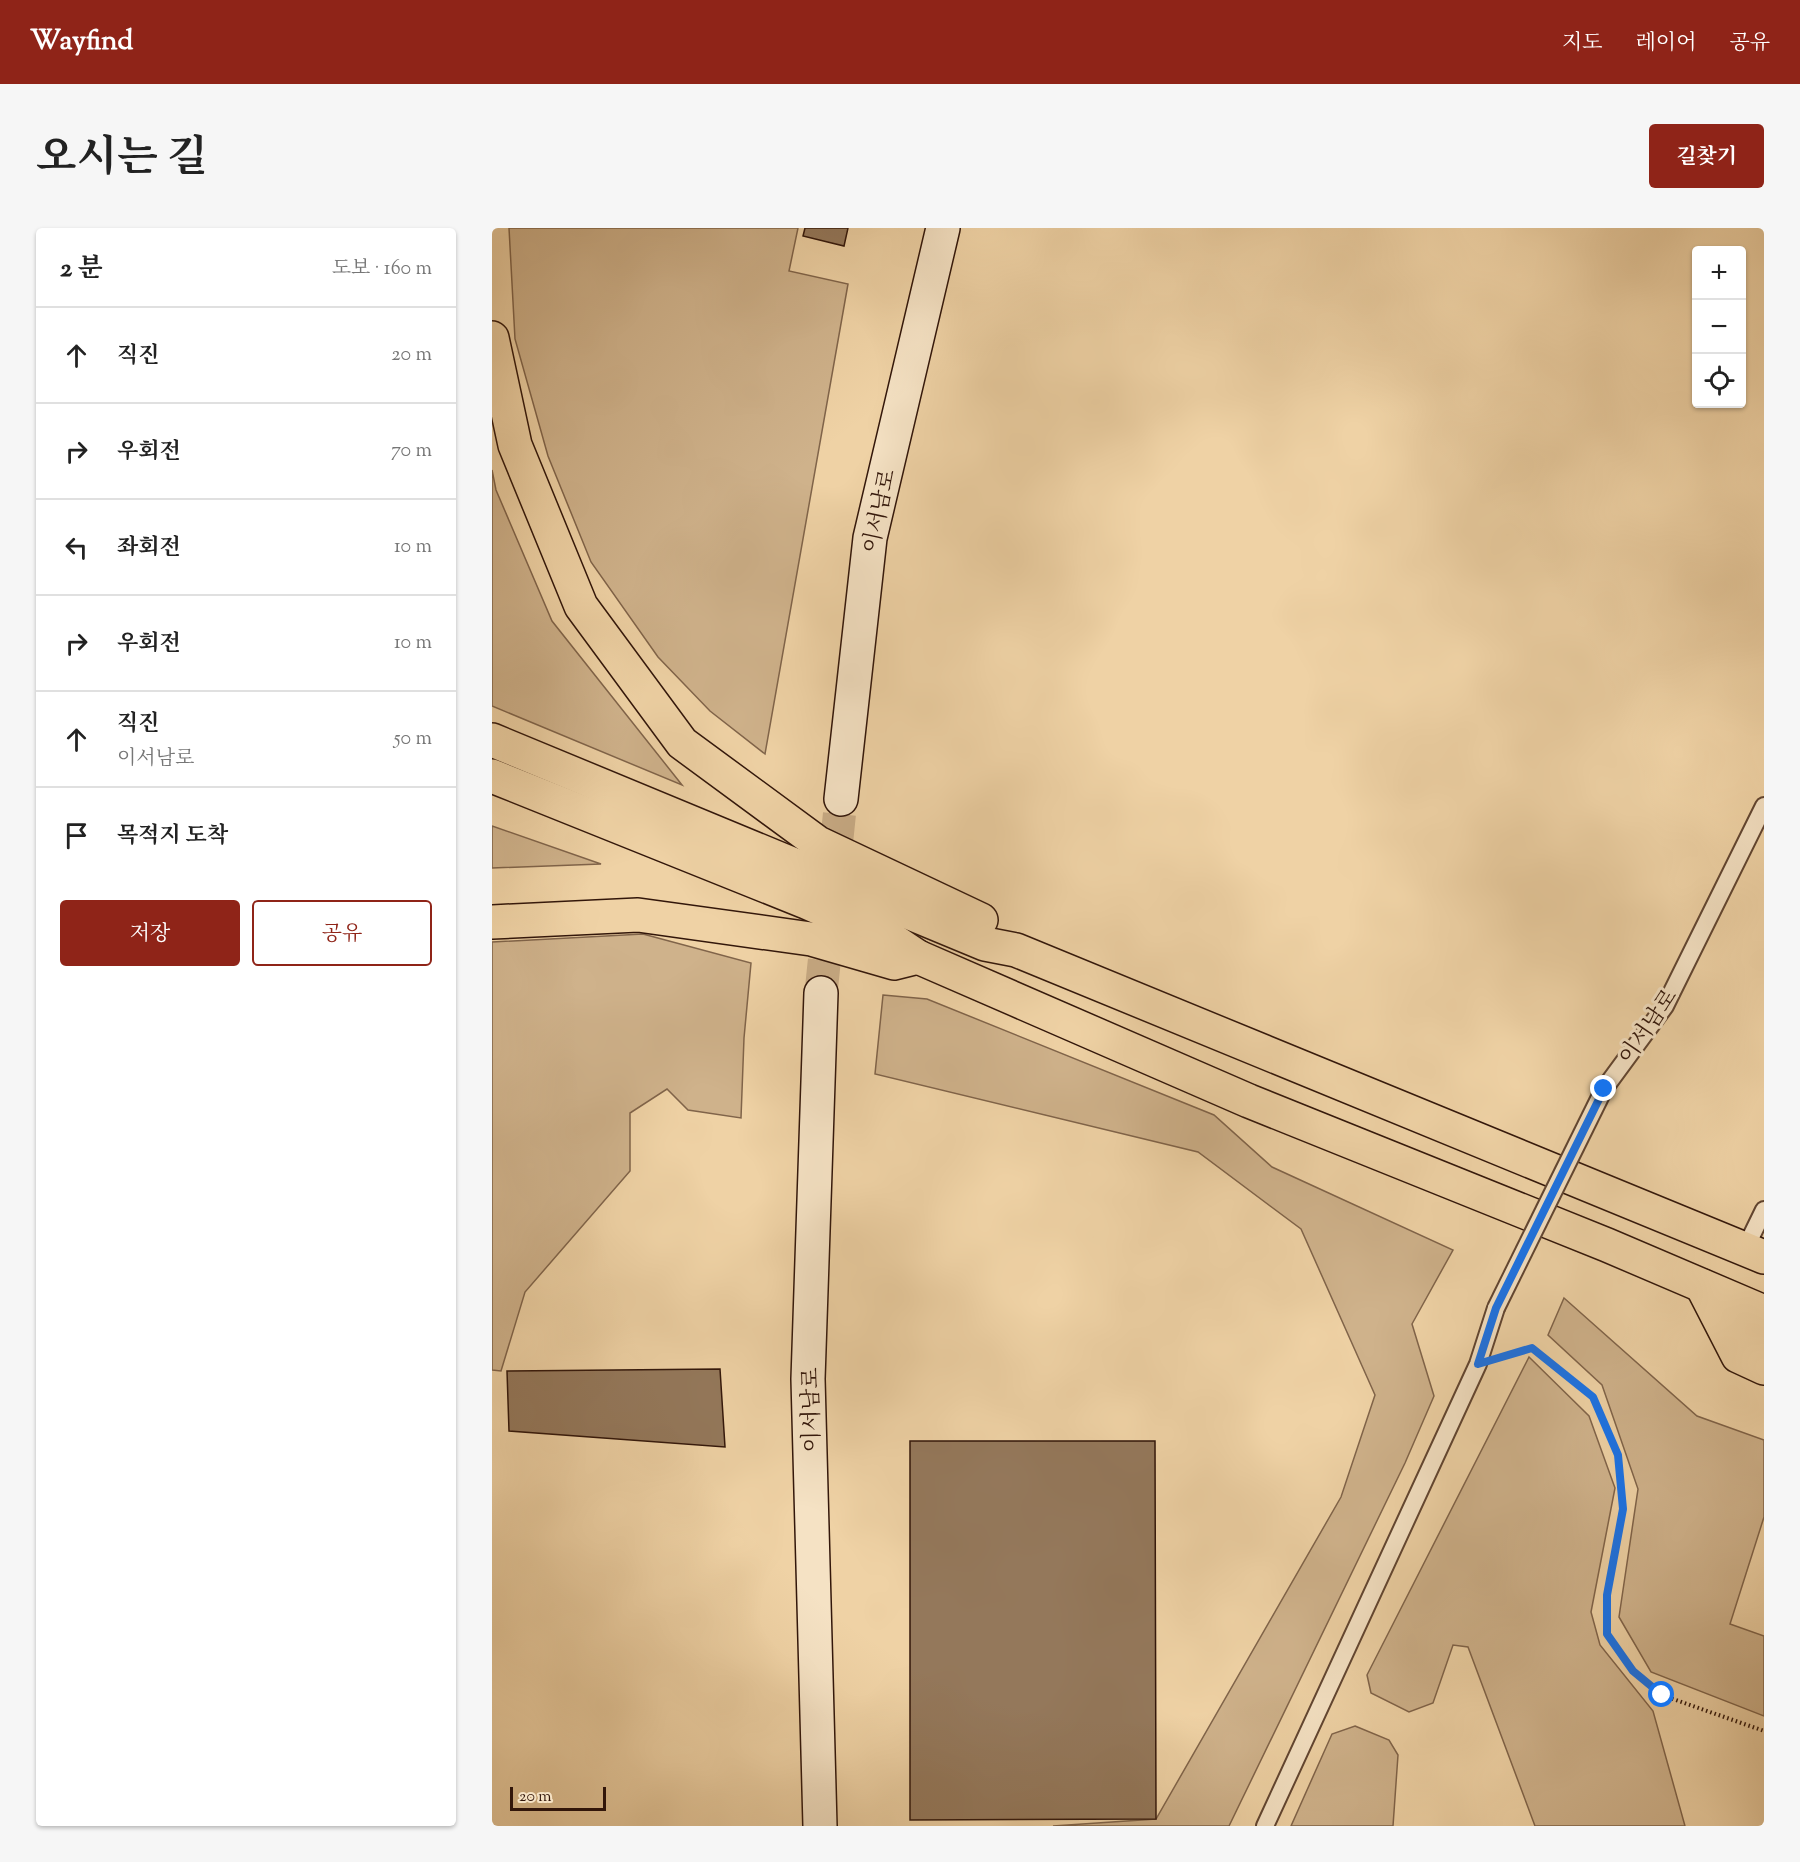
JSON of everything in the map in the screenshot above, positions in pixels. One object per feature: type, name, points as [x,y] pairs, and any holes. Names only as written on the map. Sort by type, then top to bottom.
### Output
[{"type":"highway","points":[[492,338],[515,445],[580,606],[682,743],[818,843],[983,921],[1016,950]]},
{"type":"highway","points":[[492,740],[985,944],[1016,950],[1754,1253]]},
{"type":"highway","points":[[492,776],[806,902],[894,941],[918,957],[1249,1101],[1607,1245],[1750,1306],[1746,1331],[1764,1338]]},
{"type":"highway","points":[[492,922],[638,915],[811,939],[894,963],[918,957]]},
{"type":"highway","points":[[1702,1286],[1738,1356],[1764,1368]]},
{"type":"main road","name":"이서남로","points":[[842,799],[870,538],[943,228]]},
{"type":"main road","name":"이서남로","points":[[820,1826],[808,1379],[821,993]]},
{"type":"lane","name":"이서남로","points":[[1265,1826],[1478,1364],[1496,1308],[1604,1089],[1665,1006],[1764,806]]},
{"type":"lane","points":[[1754,1253],[1764,1210]]},
{"type":"path","points":[[1478,1364],[1532,1348],[1593,1397],[1618,1455],[1623,1509],[1607,1595],[1607,1634],[1633,1671],[1662,1695],[1764,1731]]},
{"type":"shaded area","points":[[509,228],[798,228],[789,271],[848,284],[765,754],[710,711],[658,657],[591,562],[548,456],[515,339]]},
{"type":"shaded area","points":[[492,470],[496,490],[552,621],[682,785],[492,706]]},
{"type":"shaded area","points":[[492,826],[601,864],[492,868]]},
{"type":"shaded area","points":[[643,934],[751,963],[744,1038],[741,1118],[688,1110],[667,1089],[630,1113],[630,1171],[525,1292],[501,1371],[492,1370],[492,942]]},
{"type":"shaded area","points":[[883,995],[927,999],[1214,1115],[1272,1167],[1453,1250],[1412,1324],[1434,1396],[1405,1463],[1229,1826],[1053,1826],[1156,1819],[1341,1497],[1375,1395],[1301,1229],[1198,1152],[875,1074]]},
{"type":"shaded area","points":[[1564,1298],[1697,1416],[1764,1440],[1764,1517],[1730,1624],[1764,1636],[1764,1716],[1651,1672],[1619,1617],[1638,1489],[1602,1385],[1548,1335]]},
{"type":"shaded area","points":[[1529,1357],[1589,1416],[1615,1488],[1591,1612],[1600,1645],[1653,1711],[1685,1826],[1535,1826],[1468,1647],[1453,1645],[1433,1703],[1409,1712],[1371,1693],[1367,1675]]},
{"type":"shaded area","points":[[1355,1726],[1389,1740],[1398,1755],[1393,1826],[1291,1826],[1332,1734]]},
{"type":"building","points":[[805,228],[848,228],[844,246],[803,236]]},
{"type":"building","points":[[720,1369],[725,1447],[509,1431],[507,1371]]},
{"type":"building","points":[[910,1441],[1155,1441],[1156,1819],[910,1820]]},
{"type":"tunnel","points":[[821,993],[841,799]]},
{"type":"route","points":[[1604,1089],[1496,1308],[1478,1364],[1532,1348],[1593,1397],[1618,1455],[1623,1509],[1607,1595],[1607,1634],[1633,1671],[1662,1695]]}]
